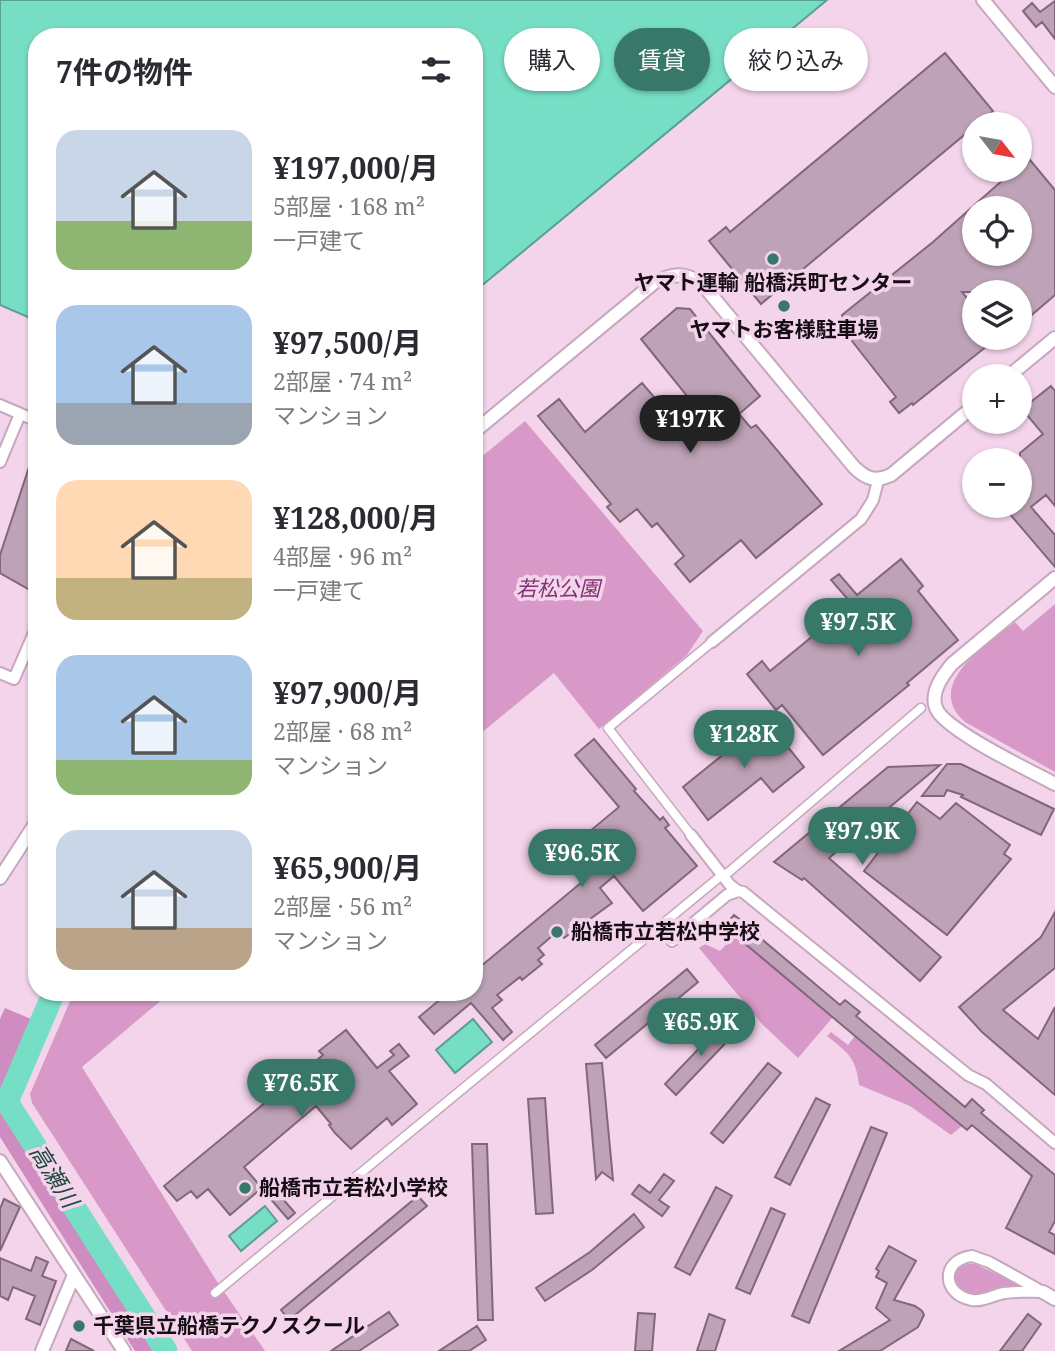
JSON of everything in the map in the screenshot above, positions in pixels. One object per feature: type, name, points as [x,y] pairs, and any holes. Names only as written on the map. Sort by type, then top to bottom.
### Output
[{"type":"street","points":[[983,0],[1055,87]]},
{"type":"street","points":[[483,425],[655,282],[670,275],[681,274],[691,276],[703,285],[854,467],[869,479],[878,481],[891,475],[962,416]]},
{"type":"street","points":[[1024,364],[1055,338]]},
{"type":"street","points":[[0,405],[28,417]]},
{"type":"street","points":[[0,462],[20,414]]},
{"type":"street","points":[[878,481],[873,500],[861,519],[608,728],[723,876],[738,891],[743,892],[968,1075],[986,1084],[1055,1143]]},
{"type":"street","points":[[1055,578],[952,664],[943,675],[934,699],[936,710],[963,733],[1055,784]]},
{"type":"street","points":[[0,673],[14,679],[28,647]]},
{"type":"street","points":[[215,1293],[723,876],[921,708]]},
{"type":"street","points":[[0,878],[28,835]]},
{"type":"street","points":[[672,941],[727,895],[738,891]]},
{"type":"street","points":[[0,1161],[124,1351]]},
{"type":"street","points":[[1042,1293],[1001,1293],[975,1301],[954,1292],[949,1284],[949,1274],[952,1264],[960,1258],[972,1256],[989,1262],[1055,1299]]},
{"type":"street","points":[[42,1351],[74,1275]]},
{"type":"green space","name":"若松公園","points":[[525,421],[703,631],[687,655],[599,729],[554,673],[483,732],[483,456]]},
{"type":"green space","points":[[1055,604],[1055,772],[965,722],[954,708],[951,693],[955,679],[976,653],[1015,622],[1023,631]]},
{"type":"green space","points":[[735,935],[833,1017],[798,1058],[762,1024],[699,948],[705,944],[720,951]]},
{"type":"green space","points":[[70,1001],[160,1001],[82,1067],[218,1283],[265,1351],[192,1351],[32,1103],[30,1094]]},
{"type":"green space","points":[[831,1032],[848,1045],[855,1036],[962,1126],[951,1135],[910,1106],[859,1085],[853,1062],[846,1052],[827,1036]]},
{"type":"green space","points":[[962,1264],[975,1264],[1020,1285],[968,1295],[955,1281],[955,1271]]},
{"type":"shaded area","points":[[0,0],[827,0],[793,28],[724,28],[724,85],[483,285],[483,28],[28,28],[28,317],[0,305]]},
{"type":"shaded area","points":[[5,1008],[31,1019],[0,1093],[0,1019]]},
{"type":"shaded area","points":[[473,1019],[492,1042],[455,1073],[436,1050]]},
{"type":"shaded area","points":[[0,1106],[157,1351],[135,1351],[0,1137]]},
{"type":"shaded area","points":[[265,1206],[277,1221],[241,1251],[229,1236]]},
{"type":"building","points":[[1055,1],[1055,39],[1042,22],[1036,27],[1023,11],[1032,3],[1040,12]]},
{"type":"building","points":[[945,53],[993,111],[962,112],[962,137],[761,304],[709,241],[726,227],[730,232]]},
{"type":"building","points":[[1032,162],[1055,190],[1055,295],[1032,315],[1032,280],[962,280],[962,350],[982,350],[899,413],[890,402],[896,397],[837,322],[842,315],[962,216],[962,266],[1032,266],[1032,196],[985,196],[1000,182],[1032,182]]},
{"type":"building","points":[[677,308],[690,309],[760,396],[739,414],[751,428],[756,425],[822,504],[756,558],[741,540],[690,582],[675,564],[684,556],[657,523],[652,527],[637,509],[620,522],[607,507],[611,504],[538,416],[559,399],[585,432],[642,383],[690,439],[709,423],[641,339]]},
{"type":"building","points":[[1051,386],[1055,391],[1055,506],[1046,495],[1032,506],[1032,448],[1026,448],[1043,434],[1032,421],[1032,401]]},
{"type":"building","points":[[28,470],[28,589],[0,573],[0,555]]},
{"type":"building","points":[[1032,508],[1055,535],[1055,567],[1013,518],[1032,518]]},
{"type":"building","points":[[901,559],[923,586],[918,591],[958,640],[907,683],[909,685],[823,755],[782,705],[776,710],[747,674],[762,661],[770,671],[852,604],[831,580],[839,574],[857,595]]},
{"type":"building","points":[[766,720],[804,767],[773,792],[761,778],[708,820],[683,787]]},
{"type":"building","points":[[594,739],[636,789],[634,791],[660,820],[663,817],[669,825],[665,828],[697,866],[643,911],[614,876],[600,888],[612,903],[564,938],[558,931],[538,948],[544,955],[538,960],[542,964],[497,995],[502,1000],[492,1008],[512,1032],[503,1040],[471,1003],[434,1034],[419,1017],[438,1001],[483,1001],[483,964],[582,882],[560,856],[619,807],[575,755]]},
{"type":"building","points":[[947,764],[961,764],[1054,809],[1041,835],[961,797],[963,795],[947,790],[944,796],[922,796]]},
{"type":"building","points":[[940,765],[829,858],[941,957],[920,981],[804,878],[802,880],[774,862],[888,767]]},
{"type":"building","points":[[917,802],[940,819],[956,803],[1010,845],[1004,854],[1011,859],[947,935],[864,871]]},
{"type":"building","points":[[1055,912],[1055,968],[1003,1010],[1038,1039],[1055,1007],[1055,1095],[982,1032],[959,1007],[1041,937]]},
{"type":"building","points":[[734,915],[760,934],[758,936],[840,1005],[845,1000],[860,1012],[856,1016],[965,1107],[972,1099],[984,1110],[981,1113],[1055,1175],[1055,1221],[1049,1232],[1055,1235],[1055,1254],[1006,1228],[1032,1176],[972,1125],[967,1130],[724,926]]},
{"type":"building","points":[[687,969],[698,982],[606,1058],[595,1045]]},
{"type":"building","points":[[725,1021],[737,1031],[676,1095],[665,1084]]},
{"type":"building","points":[[346,1030],[377,1068],[394,1055],[390,1051],[399,1044],[409,1056],[389,1071],[417,1104],[392,1125],[387,1118],[351,1149],[335,1133],[316,1106],[244,1167],[262,1188],[230,1215],[208,1189],[197,1198],[191,1191],[177,1201],[164,1186],[323,1055],[319,1051]]},
{"type":"building","points":[[602,1063],[613,1180],[602,1172],[596,1179],[586,1064]]},
{"type":"building","points":[[768,1063],[781,1073],[723,1143],[711,1133]]},
{"type":"building","points":[[545,1098],[553,1213],[536,1214],[528,1099]]},
{"type":"building","points":[[816,1098],[830,1105],[790,1185],[775,1177]]},
{"type":"building","points":[[871,1127],[887,1133],[809,1323],[792,1316]]},
{"type":"building","points":[[472,1144],[487,1144],[493,1320],[478,1320]]},
{"type":"building","points":[[664,1174],[674,1181],[659,1200],[669,1207],[662,1216],[632,1194],[639,1185],[650,1193]]},
{"type":"building","points":[[716,1187],[732,1196],[690,1275],[675,1267]]},
{"type":"building","points":[[276,1191],[295,1213],[288,1219],[269,1197]]},
{"type":"building","points":[[418,1196],[427,1206],[289,1320],[281,1310]]},
{"type":"building","points":[[4,1199],[20,1207],[0,1251],[0,1209]]},
{"type":"building","points":[[771,1208],[785,1214],[750,1294],[736,1288]]},
{"type":"building","points":[[634,1214],[644,1227],[592,1270],[545,1301],[536,1288],[590,1252]]},
{"type":"building","points":[[889,1246],[916,1261],[894,1300],[915,1306],[924,1315],[918,1327],[880,1351],[839,1351],[890,1320],[876,1308],[887,1283],[876,1277],[879,1271],[876,1269]]},
{"type":"building","points":[[36,1257],[48,1262],[42,1276],[56,1281],[40,1325],[26,1319],[35,1296],[13,1287],[8,1300],[0,1296],[0,1258],[31,1271]]},
{"type":"building","points":[[389,1312],[398,1325],[359,1351],[331,1351]]},
{"type":"building","points":[[638,1313],[655,1314],[652,1351],[635,1351]]},
{"type":"building","points":[[709,1314],[725,1320],[715,1351],[697,1351]]},
{"type":"building","points":[[1028,1314],[1041,1324],[1022,1351],[1000,1351]]},
{"type":"building","points":[[477,1326],[486,1340],[469,1351],[439,1351]]},
{"type":"building","points":[[71,1339],[94,1351],[66,1351]]},
{"type":"waterway","name":"高瀬川","points":[[50,1001],[7,1102],[166,1351]]},
{"type":"place","name":"ヤマト運輸 船橋浜町センター","points":[[773,259]]},
{"type":"place","name":"ヤマトお客様駐車場","points":[[784,306]]},
{"type":"place","name":"船橋市立若松中学校","points":[[557,932]]},
{"type":"place","name":"船橋市立若松小学校","points":[[245,1188]]},
{"type":"place","name":"千葉県立船橋テクノスクール","points":[[79,1326]]}]
